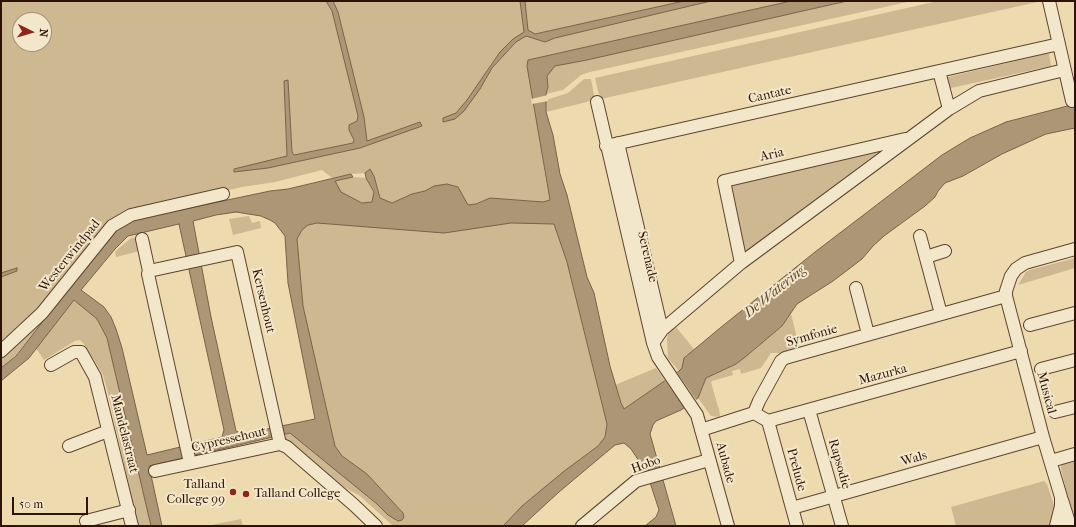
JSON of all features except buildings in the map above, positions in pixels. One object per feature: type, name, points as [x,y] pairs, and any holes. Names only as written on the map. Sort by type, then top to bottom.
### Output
[{"type":"street","points":[[1049,1],[1072,101]]},
{"type":"street","name":"Cantate","points":[[606,146],[1059,44]]},
{"type":"street","name":"Aria","points":[[653,343],[662,330],[741,263],[949,108],[979,91],[1064,70]]},
{"type":"street","points":[[939,71],[949,108]]},
{"type":"street","name":"Serenade","points":[[597,102],[653,343],[658,357],[693,407]]},
{"type":"street","name":"Aria","points":[[741,263],[724,181],[908,138]]},
{"type":"street","name":"Serenade","points":[[618,143],[662,330]]},
{"type":"street","name":"Westerwindpad","points":[[1,351],[42,313],[112,226],[131,215],[223,194]]},
{"type":"street","points":[[920,236],[941,314]]},
{"type":"street","points":[[142,239],[149,271],[148,274],[189,461]]},
{"type":"street","points":[[1006,296],[1006,291],[1011,276],[1020,266],[1025,263],[1075,249]]},
{"type":"street","points":[[926,257],[946,251]]},
{"type":"street","name":"Kersenhout","points":[[149,271],[237,252],[279,442]]},
{"type":"street","points":[[856,288],[868,334]]},
{"type":"street","name":"Symfonie","points":[[754,413],[759,401],[785,358],[1006,296]]},
{"type":"street","name":"Musical","points":[[1006,296],[1043,437],[1068,519],[1068,526]]},
{"type":"street","points":[[1030,325],[1075,313]]},
{"type":"street","name":"Mazurka","points":[[768,421],[1021,351]]},
{"type":"street","name":"Mandelastraat","points":[[52,365],[74,352],[81,352],[95,377],[132,526]]},
{"type":"street","points":[[1041,369],[1075,360]]},
{"type":"street","name":"Aubade","points":[[693,407],[702,430],[728,526]]},
{"type":"street","points":[[1054,412],[1075,407]]},
{"type":"street","name":"Rapsodie","points":[[809,410],[842,526]]},
{"type":"street","points":[[702,430],[754,413],[768,421]]},
{"type":"street","name":"Prelude","points":[[768,421],[797,526]]},
{"type":"street","points":[[69,446],[108,431]]},
{"type":"street","name":"Wals","points":[[792,508],[1043,437]]},
{"type":"street","name":"Cypressehout","points":[[155,471],[189,461],[279,442],[354,505],[376,526]]},
{"type":"street","points":[[1051,461],[1075,454]]},
{"type":"street","name":"Hobo","points":[[582,526],[636,481],[709,460]]},
{"type":"street","name":"Musical","points":[[1056,526],[1061,506],[1061,497]]},
{"type":"street","points":[[86,521],[128,510]]},
{"type":"shaded area","points":[[1,1],[326,1],[332,11],[358,116],[357,121],[349,130],[354,140],[353,143],[294,155],[292,152],[288,81],[284,81],[287,157],[234,169],[234,172],[268,168],[360,148],[422,126],[420,122],[367,141],[364,117],[338,12],[333,1],[520,1],[524,32],[513,39],[500,52],[467,100],[456,113],[443,118],[455,119],[480,89],[492,68],[516,42],[526,36],[545,42],[555,38],[711,1],[791,1],[528,60],[527,66],[550,200],[543,202],[491,198],[476,204],[468,205],[463,198],[434,186],[425,191],[412,194],[392,203],[380,198],[374,176],[370,169],[365,173],[332,178],[322,170],[275,182],[242,187],[145,209],[66,291],[16,355],[1,368]]},
{"type":"shaded area","points":[[525,1],[684,1],[535,34],[528,30]]},
{"type":"shaded area","points":[[847,1],[912,1],[590,72],[581,75],[563,90],[546,94],[548,87],[547,76],[555,66]]},
{"type":"shaded area","points":[[938,1],[1042,1],[601,99],[598,91],[595,78]]},
{"type":"shaded area","points":[[1049,53],[1051,66],[947,88],[945,81],[948,77]]},
{"type":"shaded area","points":[[584,79],[591,79],[595,100],[546,112],[546,100],[568,93]]},
{"type":"shaded area","points":[[889,146],[882,152],[881,150],[762,239],[763,243],[745,255],[731,184]]},
{"type":"shaded area","points":[[353,177],[366,178],[374,192],[373,202],[363,203],[341,192],[315,196],[335,181]]},
{"type":"shaded area","points":[[249,216],[252,223],[260,221],[261,228],[233,235],[229,219]]},
{"type":"shaded area","points":[[514,220],[528,223],[555,224],[567,262],[607,424],[605,437],[598,446],[563,472],[522,506],[503,526],[393,526],[360,496],[333,481],[291,445],[283,435],[291,433],[377,504],[388,515],[402,520],[404,517],[403,513],[367,474],[342,456],[335,446],[303,306],[297,239],[302,230],[308,225],[317,223]]},
{"type":"shaded area","points":[[138,237],[140,251],[116,257],[115,252],[118,249],[131,238]]},
{"type":"shaded area","points":[[1075,258],[1075,268],[1018,285],[1026,272],[1030,270]]},
{"type":"shaded area","points":[[74,300],[97,319],[107,338],[151,526],[138,526],[103,375],[84,344],[80,340],[75,341],[44,360],[36,348]]},
{"type":"shaded area","points":[[791,314],[800,350],[782,354],[771,353],[761,368],[741,374],[740,369],[732,371],[733,375],[712,381],[720,417],[711,416],[698,398],[706,378],[736,364],[744,358],[782,326]]},
{"type":"shaded area","points":[[676,327],[694,349],[684,358],[682,368],[679,371],[668,358],[668,333]]},
{"type":"shaded area","points":[[656,368],[665,381],[624,409],[615,385]]},
{"type":"shaded area","points":[[1075,458],[1075,511],[1072,514],[1061,469],[1061,463]]},
{"type":"shaded area","points":[[1044,481],[1047,484],[1054,505],[1055,513],[1052,526],[956,526],[951,507]]},
{"type":"shaded area","points":[[241,519],[243,526],[206,526]]},
{"type":"water","points":[[326,1],[333,1],[338,12],[364,117],[367,141],[420,122],[422,126],[360,148],[268,168],[234,172],[234,169],[287,156],[284,81],[288,80],[292,152],[294,155],[353,143],[354,140],[349,130],[349,125],[357,121],[358,116],[332,11]]},
{"type":"water","points":[[520,1],[525,1],[528,30],[535,34],[684,1],[711,1],[555,38],[545,42],[526,36],[516,42],[492,68],[480,89],[464,111],[455,119],[443,122],[443,118],[456,113],[467,100],[500,52],[513,39],[524,32]]},
{"type":"water","name":"De Watering","points":[[791,1],[847,1],[555,66],[547,76],[548,87],[546,94],[546,112],[553,135],[560,174],[567,195],[587,277],[594,293],[610,366],[624,409],[679,371],[682,368],[684,358],[720,328],[815,252],[942,155],[970,138],[1006,122],[1075,104],[1075,128],[1046,134],[1002,154],[963,176],[945,183],[935,197],[884,236],[862,259],[833,281],[797,304],[782,326],[744,358],[736,364],[706,378],[698,398],[681,410],[656,421],[650,434],[676,526],[645,526],[656,517],[659,510],[647,473],[631,449],[624,443],[615,445],[559,492],[522,526],[503,526],[522,506],[563,472],[598,446],[605,437],[607,424],[567,262],[554,224],[511,223],[444,233],[317,223],[308,225],[302,230],[297,239],[303,306],[335,446],[342,456],[367,474],[403,513],[404,517],[402,520],[398,521],[388,515],[377,504],[290,433],[149,466],[162,526],[151,526],[107,338],[97,319],[74,300],[29,358],[1,381],[1,368],[16,356],[115,230],[133,220],[270,191],[288,189],[351,174],[353,177],[335,181],[341,192],[362,203],[372,202],[374,192],[366,178],[365,173],[370,169],[374,176],[380,198],[392,203],[412,194],[425,191],[434,186],[447,184],[458,187],[468,205],[476,204],[490,198],[543,202],[550,200],[527,66],[528,60]],"holes":[[[236,212],[261,216],[270,220],[275,223],[285,236],[288,283],[315,419],[243,434],[236,431],[211,317],[193,221]],[[179,224],[224,430],[222,437],[147,455],[122,348],[116,329],[111,317],[104,307],[81,290],[115,249],[128,236]]]},
{"type":"water","points":[[17,268],[17,271],[1,277],[1,273]]},
{"type":"pier","points":[[548,95],[548,101],[532,104],[531,99]]},
{"type":"pier","points":[[676,371],[697,401],[685,409],[664,379]]},
{"type":"place","name":"Talland College 99","points":[[233,492]]},
{"type":"place","name":"Talland College","points":[[246,494]]}]
